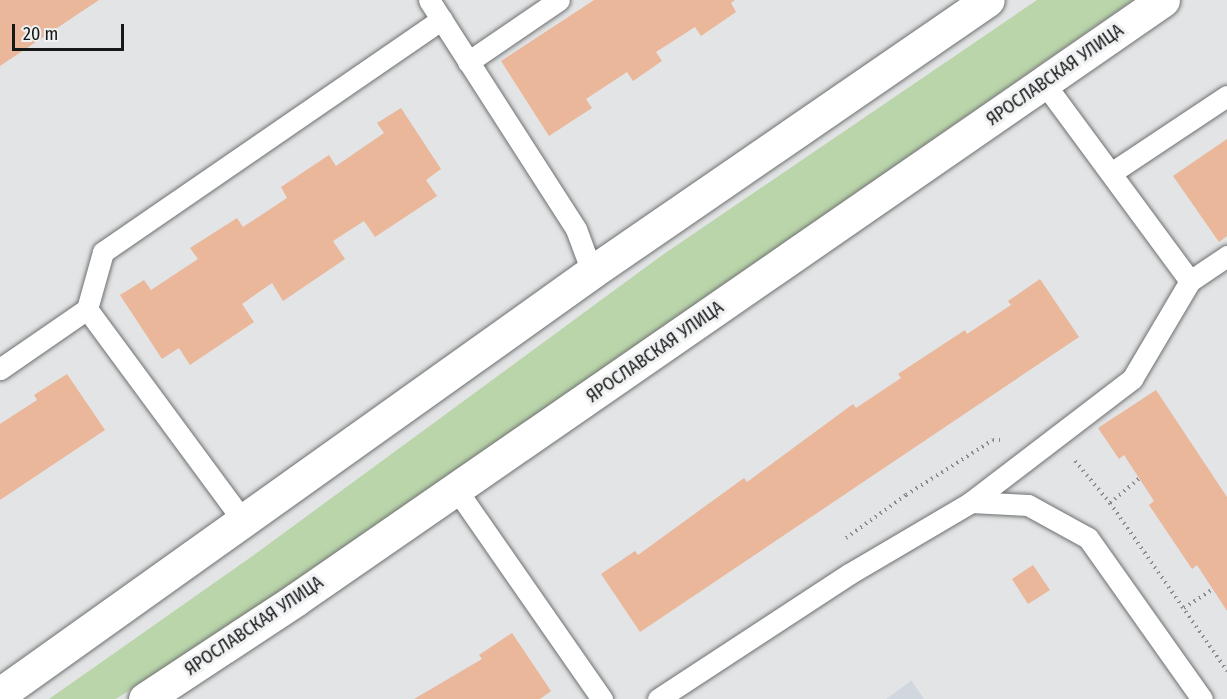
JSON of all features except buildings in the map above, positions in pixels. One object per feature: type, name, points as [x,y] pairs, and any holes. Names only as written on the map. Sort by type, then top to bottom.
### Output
[{"type":"main road","points":[[0,694],[592,272],[988,0]]},
{"type":"main road","name":"ЯРОСЛАВСКАЯ УЛИЦА","points":[[145,699],[456,489],[1163,0]]},
{"type":"lane","points":[[429,0],[576,229],[592,272]]},
{"type":"lane","points":[[468,62],[559,0]]},
{"type":"lane","points":[[0,369],[87,309],[103,252],[442,19]]},
{"type":"lane","points":[[1044,83],[1190,281]]},
{"type":"lane","points":[[1111,173],[1227,96]]},
{"type":"lane","points":[[658,699],[849,574],[971,502],[1132,379],[1190,281],[1224,263]]},
{"type":"lane","points":[[87,309],[244,522]]},
{"type":"lane","points":[[456,489],[602,699]]},
{"type":"lane","points":[[971,502],[1028,505],[1088,537],[1202,699]]},
{"type":"path","points":[[1110,503],[1139,479]]},
{"type":"path","points":[[1184,609],[1213,589]]},
{"type":"shaded area","points":[[911,681],[924,699],[886,699]]},
{"type":"green space","points":[[1037,0],[1133,0],[296,582],[116,699],[49,699],[258,552],[661,256]]}]
